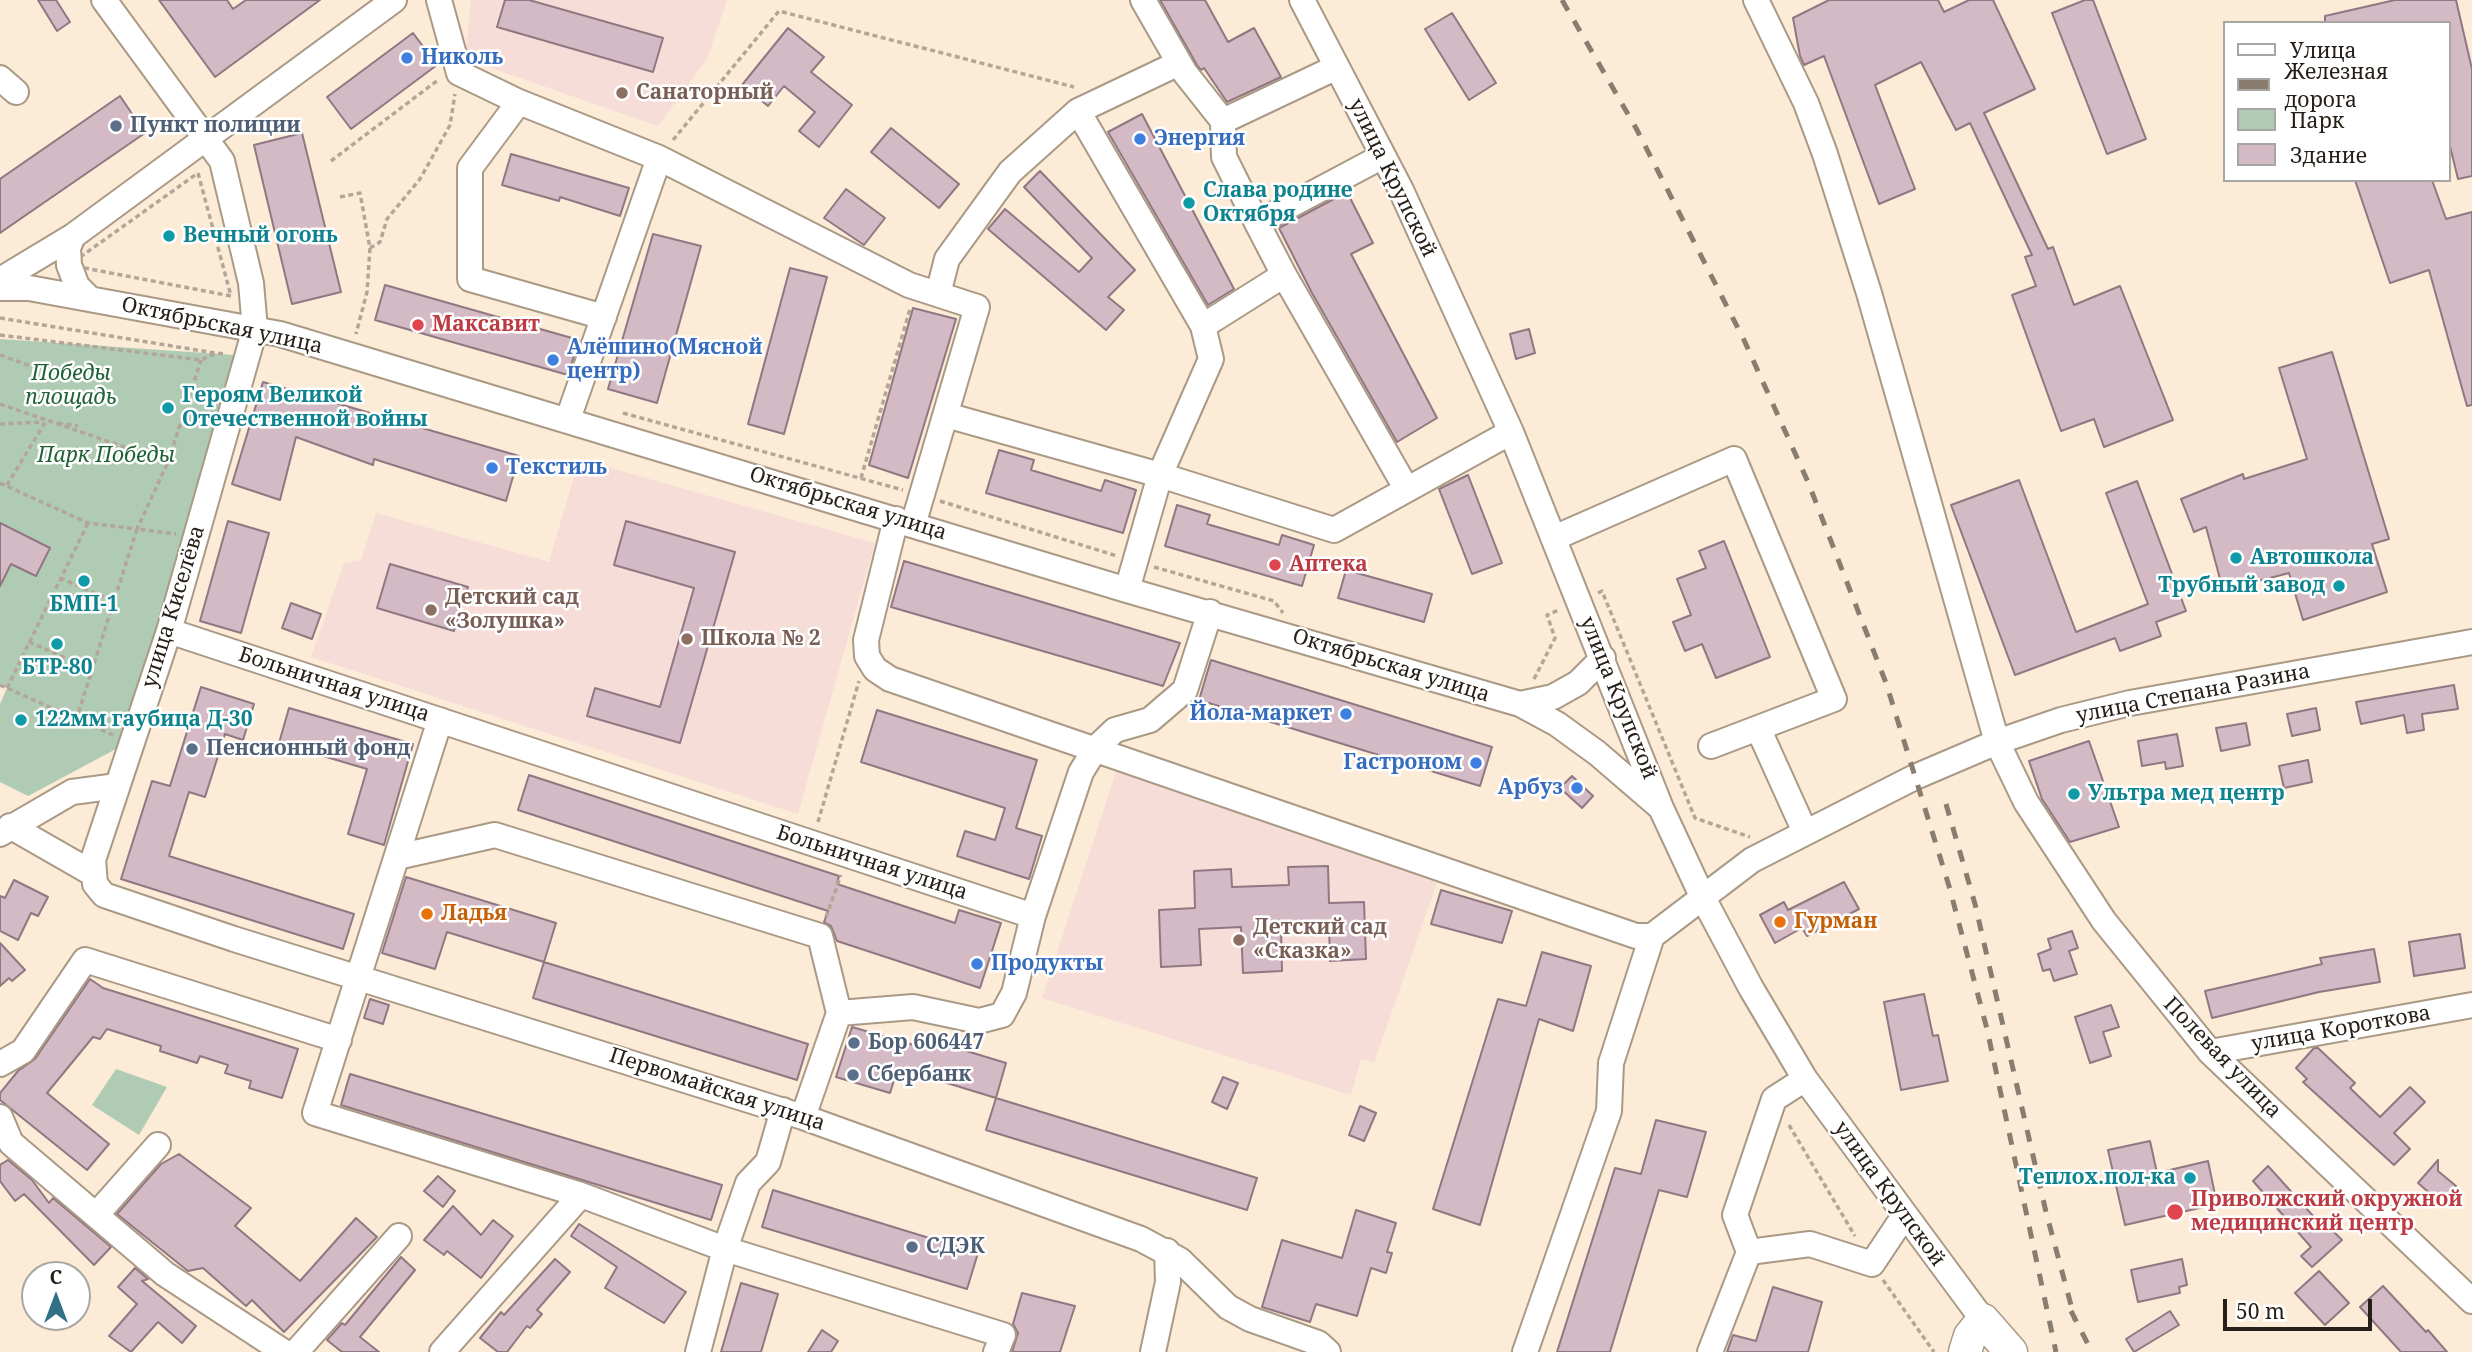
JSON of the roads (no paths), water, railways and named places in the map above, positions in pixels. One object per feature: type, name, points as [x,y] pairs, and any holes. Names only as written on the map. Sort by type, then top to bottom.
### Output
[{"type":"main road","points":[[1965,1352],[1970,1336],[1983,1320]]},
{"type":"main road","name":"улица Крупской","points":[[1983,1320],[2011,1352]]},
{"type":"street","points":[[0,281],[73,236],[205,136],[394,0]]},
{"type":"street","points":[[439,0],[458,69],[519,102],[659,158],[927,291],[977,307],[922,495],[905,522],[866,640],[867,656],[875,669],[890,679],[1636,936],[1652,936],[1611,1063],[1609,1111],[1525,1352]]},
{"type":"street","points":[[1143,0],[1179,63],[1223,121],[1224,156],[1257,223],[1406,488]]},
{"type":"street","name":"улица Крупской","points":[[1302,0],[1383,156],[1510,432],[1661,808],[1702,896],[1751,988],[1805,1079],[1983,1320]]},
{"type":"street","name":"Полевая улица","points":[[1756,0],[1806,103],[1825,153],[1869,293],[1997,742],[2026,802],[2104,921],[2210,1052],[2472,1301]]},
{"type":"street","name":"улица Киселёва","points":[[93,879],[117,786],[169,631],[255,329],[251,283],[222,162],[110,8]]},
{"type":"street","points":[[927,291],[1010,172],[1078,111],[1179,63]]},
{"type":"street","points":[[1223,121],[1337,67]]},
{"type":"street","points":[[519,102],[470,168],[470,279],[604,317]]},
{"type":"street","points":[[1078,111],[1203,326],[1211,359],[1160,475],[1127,590]]},
{"type":"street","points":[[1257,223],[1383,156]]},
{"type":"street","points":[[568,419],[659,158]]},
{"type":"street","points":[[73,236],[68,248],[69,265],[77,286],[90,299]]},
{"type":"street","points":[[1203,326],[1284,275]]},
{"type":"street","name":"Октябрьская улица","points":[[0,288],[29,288],[255,329],[568,419],[1127,590],[1523,694],[1661,808]]},
{"type":"street","points":[[946,415],[1160,475],[1334,530],[1510,432]]},
{"type":"street","points":[[1554,538],[1734,459],[1834,699],[1711,746]]},
{"type":"street","points":[[839,1013],[913,1007],[979,1021],[1002,1015],[1014,993],[1032,916],[1081,772],[1096,748],[1115,730],[1150,720],[1185,690],[1210,612]]},
{"type":"street","name":"Больничная улица","points":[[169,631],[1032,916]]},
{"type":"street","name":"улица Степана Разина","points":[[1652,936],[1752,860],[1915,777],[1997,742],[2061,720],[2130,703],[2472,642]]},
{"type":"street","points":[[1523,694],[1553,697],[1578,683],[1603,658]]},
{"type":"street","points":[[440,720],[315,1113],[581,1195],[725,1249],[1003,1335],[996,1352]]},
{"type":"street","points":[[1758,728],[1805,832]]},
{"type":"street","points":[[5,830],[72,792],[117,786]]},
{"type":"street","name":"Первомайская улица","points":[[5,830],[93,879],[104,895],[117,901],[793,1113],[1141,1239],[1180,1260],[1228,1307],[1250,1320],[1323,1348]]},
{"type":"street","points":[[397,857],[495,835],[820,936],[839,1013],[768,1163],[748,1183],[725,1249],[698,1352]]},
{"type":"street","points":[[0,1064],[23,1051],[85,960],[339,1040]]},
{"type":"street","name":"улица Короткова","points":[[2210,1052],[2472,1005]]},
{"type":"street","points":[[1710,1352],[1749,1252],[1735,1215],[1773,1099],[1805,1079]]},
{"type":"street","points":[[0,1117],[11,1143],[165,1274],[284,1352]]},
{"type":"street","points":[[97,1214],[158,1145]]},
{"type":"street","points":[[442,1352],[581,1195]]},
{"type":"street","points":[[1749,1252],[1810,1244],[1872,1264],[1905,1216]]},
{"type":"street","points":[[296,1352],[399,1236]]},
{"type":"street","points":[[1153,1352],[1168,1282],[1167,1251]]},
{"type":"railway","points":[[1562,0],[1636,128],[1744,340],[1808,482],[1886,683],[1949,886],[1987,1029],[2056,1352]]},
{"type":"railway","points":[[1946,804],[1975,904],[2046,1212],[2075,1320]]},
{"type":"railway","points":[[2071,1311],[2092,1352]]},
{"type":"place","name":"Николь","points":[[407,58]]},
{"type":"place","name":"Санаторный","points":[[622,93]]},
{"type":"place","name":"Пункт полиции","points":[[116,126]]},
{"type":"place","name":"Энергия","points":[[1140,139]]},
{"type":"place","name":"Слава родине Октября","points":[[1189,203]]},
{"type":"place","name":"Вечный огонь","points":[[169,236]]},
{"type":"place","name":"Максавит","points":[[418,325]]},
{"type":"place","name":"Алёшино(Мясной центр)","points":[[553,360]]},
{"type":"place","name":"Героям Великой Отечественной войны","points":[[168,408]]},
{"type":"place","name":"Текстиль","points":[[492,468]]},
{"type":"place","name":"Автошкола","points":[[2236,558]]},
{"type":"place","name":"Аптека","points":[[1275,565]]},
{"type":"place","name":"БМП-1","points":[[84,581]]},
{"type":"place","name":"Трубный завод","points":[[2339,586]]},
{"type":"place","name":"Детский сад «Золушка»","points":[[431,610]]},
{"type":"place","name":"Школа № 2","points":[[687,639]]},
{"type":"place","name":"БТР-80","points":[[57,644]]},
{"type":"place","name":"Йола-маркет","points":[[1346,714]]},
{"type":"place","name":"122мм гаубица Д-30","points":[[21,720]]},
{"type":"place","name":"Пенсионный фонд","points":[[192,749]]},
{"type":"place","name":"Гастроном","points":[[1476,763]]},
{"type":"place","name":"Арбуз","points":[[1577,788]]},
{"type":"place","name":"Ультра мед центр","points":[[2074,794]]},
{"type":"place","name":"Ладья","points":[[427,914]]},
{"type":"place","name":"Гурман","points":[[1780,922]]},
{"type":"place","name":"Детский сад «Сказка»","points":[[1239,940]]},
{"type":"place","name":"Продукты","points":[[977,964]]},
{"type":"place","name":"Бор 606447","points":[[854,1043]]},
{"type":"place","name":"Сбербанк","points":[[853,1075]]},
{"type":"place","name":"Теплох.пол-ка","points":[[2190,1178]]},
{"type":"place","name":"Приволжский окружной медицинский центр","points":[[2175,1212]]},
{"type":"place","name":"СДЭК","points":[[912,1247]]},
{"type":"park label","name":"Победы площадь","points":[[71,386]]},
{"type":"park label","name":"Парк Победы","points":[[106,456]]}]
